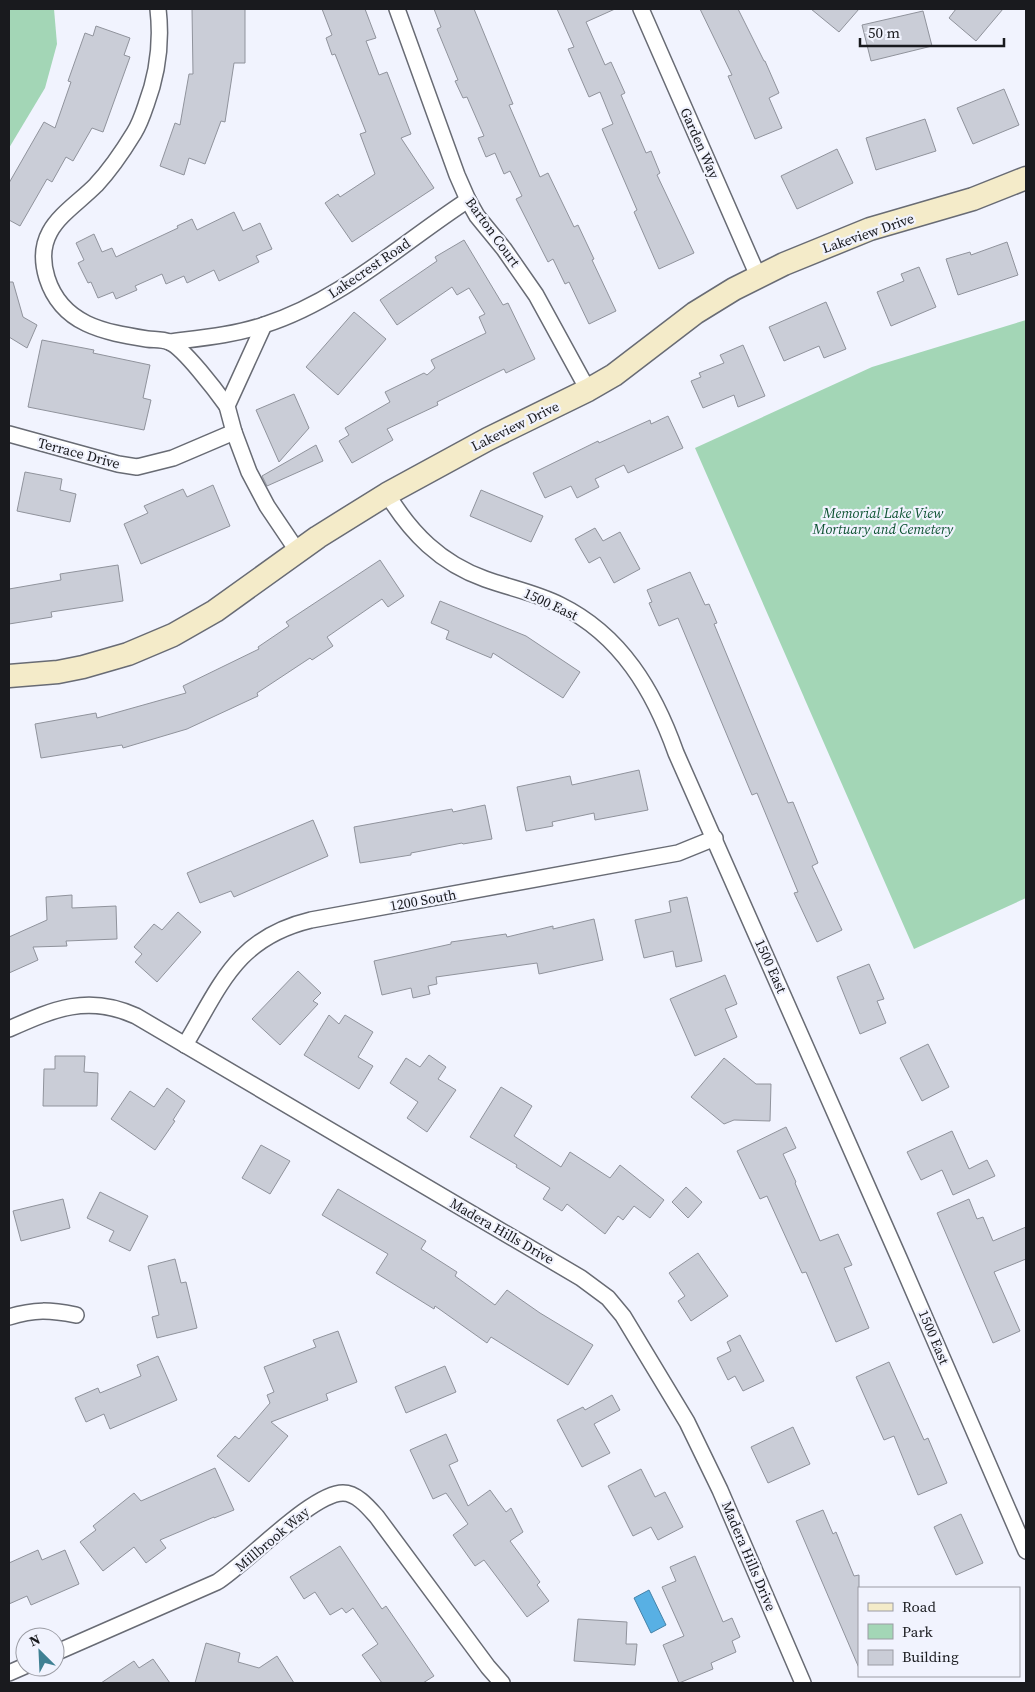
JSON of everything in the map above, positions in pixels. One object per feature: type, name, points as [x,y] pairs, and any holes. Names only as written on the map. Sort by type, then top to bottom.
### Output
[{"type":"street","points":[[158,9],[160,33],[157,71],[136,131],[116,161],[97,183],[57,220],[49,232],[45,246],[44,262],[46,276],[51,289],[69,313],[78,320],[108,331],[170,342],[192,362],[227,406],[241,454],[257,490],[298,552]]},
{"type":"street","name":"Barton Court","points":[[397,9],[457,175],[468,200],[477,216],[504,248],[536,295],[588,390]]},
{"type":"street","name":"Garden Way","points":[[641,9],[758,276]]},
{"type":"street","name":"Lakeview Drive","points":[[9,676],[58,672],[83,667],[152,645],[215,611],[298,552],[387,494],[479,444],[588,390],[614,374],[694,312],[758,276],[870,229],[974,200],[1026,178]]},
{"type":"street","name":"Lakecrest Road","points":[[170,342],[235,332],[264,325],[291,314],[350,283],[468,200]]},
{"type":"street","points":[[227,406],[264,325]]},
{"type":"street","name":"Terrace Drive","points":[[9,434],[118,464],[138,467],[173,458],[234,432]]},
{"type":"street","name":"1500 East","points":[[387,494],[414,533],[447,559],[484,579],[517,588],[560,606],[601,633],[635,668],[660,713],[1026,1551]]},
{"type":"street","name":"1200 South","points":[[185,1045],[237,961],[250,948],[278,930],[311,920],[678,853],[715,838]]},
{"type":"street","name":"Madera Hills Drive","points":[[9,1029],[59,1008],[75,1005],[92,1004],[122,1009],[582,1278],[608,1298],[630,1326],[687,1422],[720,1490],[803,1683]]},
{"type":"street","points":[[9,1317],[20,1313],[48,1310],[76,1315]]},
{"type":"street","name":"Millbrook Way","points":[[65,1649],[217,1582],[306,1509],[324,1499],[344,1493],[354,1496],[377,1517],[488,1667],[502,1683]]},
{"type":"green space","points":[[9,9],[54,9],[57,44],[45,88],[9,148]]},
{"type":"green space","name":"Memorial Lake View Mortuary and Cemetery","points":[[1026,320],[1026,898],[914,949],[695,448],[872,367]]},
{"type":"water","points":[[649,1590],[666,1625],[651,1633],[634,1598]]},
{"type":"building","points":[[192,9],[245,9],[245,63],[234,63],[225,122],[221,121],[205,164],[189,158],[184,175],[160,166],[175,123],[180,125],[189,74],[193,74]]},
{"type":"building","points":[[322,9],[365,9],[376,38],[366,41],[379,75],[387,72],[411,134],[401,138],[434,188],[352,242],[325,203],[338,194],[340,197],[375,174],[360,134],[366,132],[335,54],[332,55],[326,38],[332,35]]},
{"type":"building","points":[[434,9],[474,9],[513,104],[509,105],[540,177],[548,173],[574,227],[578,225],[616,311],[589,324],[569,282],[565,284],[553,259],[548,262],[516,199],[522,196],[510,171],[504,174],[495,153],[486,157],[478,138],[484,136],[467,97],[463,98],[455,81],[458,80],[437,29],[441,27]]},
{"type":"building","points":[[557,9],[615,9],[586,22],[605,65],[611,62],[625,93],[621,95],[646,153],[651,151],[660,173],[657,175],[694,253],[659,269],[634,212],[637,210],[602,129],[613,124],[600,92],[589,97],[568,49],[574,47]]},
{"type":"building","points":[[700,9],[738,9],[779,93],[769,98],[782,128],[755,139],[728,76],[732,75]]},
{"type":"building","points":[[811,9],[859,9],[839,32]]},
{"type":"building","points":[[956,9],[1003,9],[976,41],[949,18]]},
{"type":"building","points":[[923,11],[932,46],[871,61],[862,25]]},
{"type":"building","points":[[96,26],[130,38],[124,55],[130,57],[103,132],[92,128],[73,161],[66,157],[52,182],[47,179],[20,226],[9,220],[9,183],[44,122],[55,128],[71,82],[68,81],[85,33],[93,36]]},
{"type":"building","points":[[1004,89],[1019,125],[973,144],[957,108]]},
{"type":"building","points":[[925,119],[936,151],[876,170],[866,138]]},
{"type":"building","points":[[837,149],[853,183],[797,209],[781,176]]},
{"type":"building","points":[[234,212],[243,231],[260,223],[272,249],[256,256],[259,262],[219,281],[214,270],[187,283],[184,276],[166,284],[162,274],[135,286],[137,290],[116,299],[113,292],[98,298],[91,282],[88,283],[78,263],[84,260],[76,243],[94,234],[102,252],[112,248],[116,257],[178,228],[177,226],[192,219],[197,230]]},
{"type":"building","points":[[464,240],[503,305],[508,303],[535,359],[506,373],[504,369],[437,402],[438,405],[387,429],[393,440],[352,463],[339,441],[349,435],[345,428],[390,402],[385,392],[424,373],[427,375],[435,368],[431,360],[486,333],[479,317],[485,314],[469,288],[457,295],[452,287],[397,325],[380,300],[437,261],[435,257]]},
{"type":"building","points":[[1007,242],[1018,275],[958,295],[946,259],[970,252],[971,255]]},
{"type":"building","points":[[919,267],[936,307],[891,326],[877,292],[904,281],[901,274]]},
{"type":"building","points":[[9,282],[13,282],[23,317],[37,325],[27,348],[9,337]]},
{"type":"building","points":[[826,302],[846,349],[824,358],[819,346],[784,361],[769,327]]},
{"type":"building","points":[[354,312],[386,339],[338,395],[306,367]]},
{"type":"building","points":[[42,340],[94,350],[93,353],[150,365],[143,398],[151,400],[144,430],[28,407]]},
{"type":"building","points":[[743,345],[765,396],[738,407],[734,395],[703,408],[691,381],[701,377],[699,373],[724,363],[720,355]]},
{"type":"building","points":[[294,394],[309,428],[279,462],[256,410]]},
{"type":"building","points":[[668,416],[683,448],[628,473],[624,465],[595,479],[599,487],[577,498],[571,486],[545,498],[533,473],[598,441],[599,443],[650,420],[651,424]]},
{"type":"building","points":[[316,445],[323,461],[267,486],[262,476]]},
{"type":"building","points":[[25,472],[62,479],[60,490],[76,494],[70,522],[17,511]]},
{"type":"building","points":[[213,485],[230,526],[141,564],[124,524],[148,513],[144,506],[183,489],[187,497]]},
{"type":"building","points":[[481,490],[543,516],[531,542],[470,516]]},
{"type":"building","points":[[595,528],[603,541],[620,532],[640,569],[614,583],[600,557],[589,563],[575,539]]},
{"type":"building","points":[[380,560],[404,596],[388,607],[382,599],[327,637],[333,646],[312,660],[310,658],[257,693],[258,696],[187,729],[123,748],[122,745],[41,758],[35,724],[96,713],[97,718],[186,693],[183,686],[259,649],[258,647],[289,626],[286,622]]},
{"type":"building","points":[[118,565],[123,601],[51,612],[52,617],[9,624],[9,589],[61,580],[60,574]]},
{"type":"building","points":[[690,572],[705,605],[709,604],[717,623],[714,624],[788,803],[793,802],[818,863],[812,866],[842,930],[817,942],[794,893],[798,892],[757,793],[752,795],[678,618],[659,626],[649,603],[652,602],[647,590]]},
{"type":"building","points":[[440,601],[526,636],[580,672],[563,698],[493,653],[491,658],[446,639],[449,631],[431,623]]},
{"type":"building","points":[[639,770],[648,810],[595,820],[594,813],[552,822],[553,826],[526,831],[517,787],[570,776],[572,785]]},
{"type":"building","points":[[485,805],[492,839],[360,863],[354,827],[452,809],[453,812]]},
{"type":"building","points":[[313,820],[328,856],[234,897],[231,891],[200,903],[187,873]]},
{"type":"building","points":[[72,895],[72,908],[116,906],[117,939],[66,941],[67,946],[33,947],[38,960],[9,973],[9,937],[47,920],[46,897]]},
{"type":"building","points":[[687,897],[702,961],[676,967],[673,951],[644,958],[635,920],[671,912],[669,901]]},
{"type":"building","points":[[178,912],[201,932],[157,982],[135,962],[142,954],[134,947],[154,924],[162,930]]},
{"type":"building","points":[[594,919],[603,960],[539,974],[537,963],[436,977],[437,984],[428,986],[430,994],[413,998],[411,988],[382,995],[374,961],[451,944],[451,942],[506,934],[507,937]]},
{"type":"building","points":[[869,964],[884,999],[877,1001],[886,1023],[860,1034],[837,977]]},
{"type":"building","points":[[298,971],[321,993],[313,1001],[318,1004],[280,1045],[252,1019]]},
{"type":"building","points":[[725,975],[737,1004],[725,1009],[737,1037],[695,1056],[670,999]]},
{"type":"building","points":[[329,1015],[339,1024],[345,1015],[373,1032],[358,1057],[373,1066],[359,1089],[304,1055]]},
{"type":"building","points":[[928,1044],[949,1087],[922,1101],[900,1058]]},
{"type":"building","points":[[429,1055],[446,1067],[438,1079],[456,1090],[427,1132],[407,1118],[418,1102],[390,1083],[406,1058],[420,1067]]},
{"type":"building","points":[[55,1056],[85,1056],[84,1072],[98,1073],[97,1106],[43,1106],[44,1069],[55,1069]]},
{"type":"building","points":[[724,1058],[756,1084],[771,1084],[770,1121],[734,1120],[724,1124],[691,1097]]},
{"type":"building","points":[[501,1087],[532,1106],[514,1136],[561,1167],[570,1152],[610,1178],[620,1165],[664,1200],[650,1218],[634,1206],[623,1220],[618,1216],[605,1234],[567,1204],[562,1211],[543,1199],[550,1188],[516,1167],[517,1165],[470,1137]]},
{"type":"building","points":[[167,1088],[185,1101],[173,1120],[175,1121],[155,1150],[111,1119],[130,1091],[154,1107]]},
{"type":"building","points":[[786,1127],[796,1148],[783,1154],[820,1241],[838,1234],[852,1265],[844,1268],[869,1328],[836,1342],[806,1272],[802,1273],[767,1196],[760,1199],[737,1151]]},
{"type":"building","points":[[952,1131],[969,1169],[987,1160],[995,1176],[953,1195],[942,1170],[921,1180],[907,1152]]},
{"type":"building","points":[[261,1145],[290,1161],[270,1194],[242,1178]]},
{"type":"building","points":[[686,1187],[702,1202],[688,1218],[672,1202]]},
{"type":"building","points":[[338,1189],[426,1241],[421,1249],[457,1272],[455,1276],[495,1305],[507,1290],[540,1313],[593,1345],[568,1385],[491,1337],[487,1343],[435,1306],[434,1309],[376,1273],[388,1254],[322,1215]]},
{"type":"building","points":[[100,1192],[148,1216],[130,1251],[109,1241],[114,1231],[87,1218]]},
{"type":"building","points":[[63,1199],[70,1228],[21,1241],[13,1211]]},
{"type":"building","points":[[969,1199],[977,1219],[983,1217],[993,1241],[1026,1227],[1026,1259],[994,1272],[1020,1331],[993,1343],[937,1213]]},
{"type":"building","points":[[698,1253],[728,1296],[691,1321],[678,1301],[685,1296],[669,1273]]},
{"type":"building","points":[[175,1259],[181,1283],[186,1282],[197,1328],[157,1338],[152,1317],[159,1315],[148,1266]]},
{"type":"building","points":[[338,1331],[357,1382],[326,1394],[328,1400],[271,1422],[288,1436],[249,1482],[217,1456],[235,1436],[239,1439],[270,1403],[267,1395],[274,1392],[264,1367],[316,1347],[313,1340]]},
{"type":"building","points":[[740,1335],[764,1381],[743,1391],[735,1376],[728,1380],[717,1358],[731,1351],[727,1342]]},
{"type":"building","points":[[158,1356],[177,1400],[110,1429],[104,1414],[86,1422],[75,1398],[98,1388],[100,1393],[141,1376],[137,1365]]},
{"type":"building","points":[[889,1362],[924,1440],[928,1438],[947,1483],[918,1495],[894,1436],[884,1440],[856,1377]]},
{"type":"building","points":[[445,1366],[456,1392],[406,1413],[395,1387]]},
{"type":"building","points":[[612,1395],[620,1410],[594,1424],[610,1453],[582,1467],[557,1420],[583,1407],[585,1410]]},
{"type":"building","points":[[793,1427],[810,1464],[768,1483],[751,1447]]},
{"type":"building","points":[[446,1434],[458,1461],[449,1465],[468,1506],[490,1490],[506,1512],[511,1508],[523,1532],[510,1541],[540,1582],[537,1585],[549,1601],[527,1617],[484,1560],[475,1566],[453,1535],[468,1524],[446,1493],[433,1499],[410,1450]]},
{"type":"building","points":[[215,1468],[234,1510],[160,1540],[166,1548],[146,1563],[134,1547],[103,1571],[80,1542],[96,1530],[93,1526],[134,1493],[141,1501]]},
{"type":"building","points":[[641,1469],[655,1497],[665,1492],[683,1527],[658,1540],[651,1527],[633,1536],[608,1486]]},
{"type":"building","points":[[823,1510],[833,1534],[836,1532],[854,1576],[859,1575],[858,1666],[796,1521]]},
{"type":"building","points":[[961,1514],[983,1563],[956,1575],[934,1527]]},
{"type":"building","points":[[340,1546],[382,1609],[386,1606],[434,1676],[423,1683],[382,1683],[362,1655],[378,1644],[353,1608],[346,1613],[342,1608],[330,1615],[315,1592],[304,1599],[290,1577]]},
{"type":"building","points":[[38,1550],[42,1560],[65,1550],[79,1584],[31,1605],[27,1596],[9,1604],[9,1563]]},
{"type":"building","points":[[695,1556],[723,1622],[732,1618],[740,1637],[732,1641],[736,1652],[711,1663],[713,1669],[679,1683],[663,1645],[684,1636],[662,1587],[676,1581],[670,1567]]},
{"type":"building","points":[[578,1619],[627,1622],[626,1644],[637,1644],[635,1665],[574,1661]]},
{"type":"building","points":[[206,1643],[240,1653],[238,1662],[259,1668],[277,1656],[294,1683],[195,1683]]},
{"type":"building","points":[[153,1659],[170,1683],[101,1683],[134,1661],[139,1668]]}]
